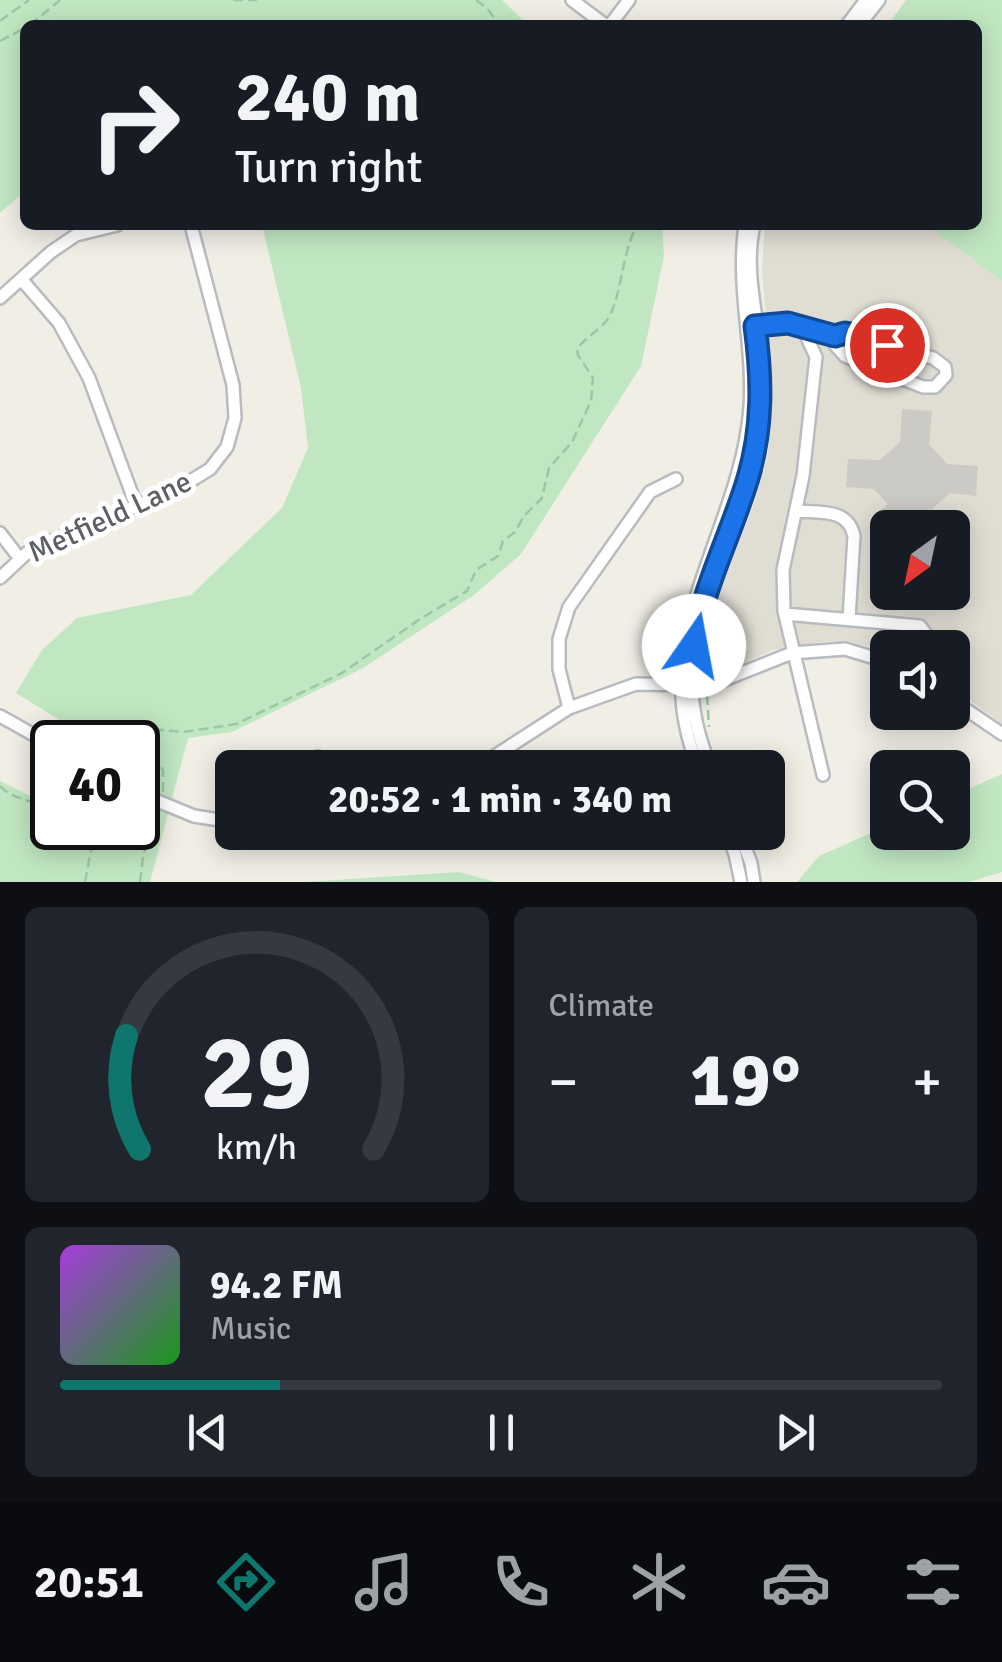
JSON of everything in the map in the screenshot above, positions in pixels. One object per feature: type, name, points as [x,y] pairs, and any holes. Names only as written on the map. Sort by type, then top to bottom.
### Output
[{"type":"street","points":[[572,0],[600,20]]},
{"type":"street","points":[[611,20],[629,0]]},
{"type":"street","points":[[851,20],[866,0]]},
{"type":"street","points":[[863,20],[879,0]]},
{"type":"street","points":[[0,298],[51,252],[76,236],[99,230]]},
{"type":"street","name":"Metfield Lane","points":[[0,578],[30,550],[179,488],[202,474],[217,461],[232,435],[233,385],[193,230]]},
{"type":"street","points":[[693,750],[686,727],[686,685],[698,614],[748,480],[758,435],[762,387],[742,302],[745,230]]},
{"type":"street","points":[[750,328],[754,230]]},
{"type":"street","points":[[22,280],[59,324],[89,378],[136,505]]},
{"type":"street","points":[[750,328],[788,323],[835,336],[856,335],[934,358],[945,367],[946,375],[936,387],[923,386],[846,356],[835,345],[835,336]]},
{"type":"street","points":[[802,329],[816,357],[797,512],[782,570],[792,652],[822,776]]},
{"type":"street","points":[[569,708],[559,669],[559,639],[570,607],[650,492],[676,479]]},
{"type":"street","points":[[797,512],[833,514],[846,518],[851,525],[854,536],[849,619]]},
{"type":"street","points":[[0,533],[20,559]]},
{"type":"street","points":[[785,614],[920,626],[923,630]]},
{"type":"street","points":[[504,750],[569,708],[636,684],[686,685],[724,680],[792,652],[845,649],[870,657]]},
{"type":"street","points":[[686,685],[705,750]]},
{"type":"street","points":[[970,712],[1002,734]]},
{"type":"street","points":[[0,716],[30,733]]},
{"type":"street","points":[[160,804],[215,819]]},
{"type":"street","points":[[734,850],[741,882]]},
{"type":"street","points":[[746,850],[754,882]]},
{"type":"path","points":[[0,22],[29,0]]},
{"type":"path","points":[[35,20],[60,0]]},
{"type":"path","points":[[233,0],[257,0]]},
{"type":"path","points":[[476,0],[495,20]]},
{"type":"path","points":[[160,731],[183,732],[236,724],[342,673],[467,591],[476,570],[498,556],[503,541],[542,498],[549,468],[567,451],[591,400],[594,378],[578,349],[613,310],[619,274],[635,230]]},
{"type":"path","points":[[160,766],[165,782],[160,800]]},
{"type":"path","points":[[0,786],[8,794],[30,801]]},
{"type":"path","points":[[85,882],[91,850]]},
{"type":"path","points":[[140,882],[144,850]]},
{"type":"shaded area","points":[[765,230],[933,230],[1002,281],[1002,724],[970,700],[970,630],[870,630],[870,647],[846,641],[821,642],[773,650],[728,670],[711,673],[710,637],[718,598],[756,498],[768,454],[772,387],[762,271]]},
{"type":"green space","points":[[0,0],[502,0],[523,20],[20,20],[20,195],[0,213]]},
{"type":"green space","points":[[906,0],[1002,0],[1002,281],[933,230],[982,230],[982,20],[892,20]]},
{"type":"green space","points":[[263,230],[662,230],[664,256],[641,366],[521,554],[474,595],[363,668],[232,732],[188,738],[160,844],[160,720],[60,720],[16,693],[42,650],[77,618],[191,595],[282,508],[308,448],[301,388]]},
{"type":"green space","points":[[1002,774],[1002,872],[969,882],[797,882],[819,856],[870,834],[870,850],[970,850],[970,788]]},
{"type":"green space","points":[[0,781],[30,796],[30,850],[158,850],[150,882],[0,882]]},
{"type":"green space","points":[[459,872],[496,882],[304,882]]},
{"type":"building","points":[[902,409],[932,411],[929,444],[947,464],[978,466],[976,496],[950,493],[933,510],[881,510],[888,504],[874,489],[846,487],[848,459],[880,460],[900,442]]},
{"type":"route","points":[[694,646],[698,614],[748,480],[758,435],[762,387],[755,326],[788,323],[835,336],[856,335],[887,345]]}]
